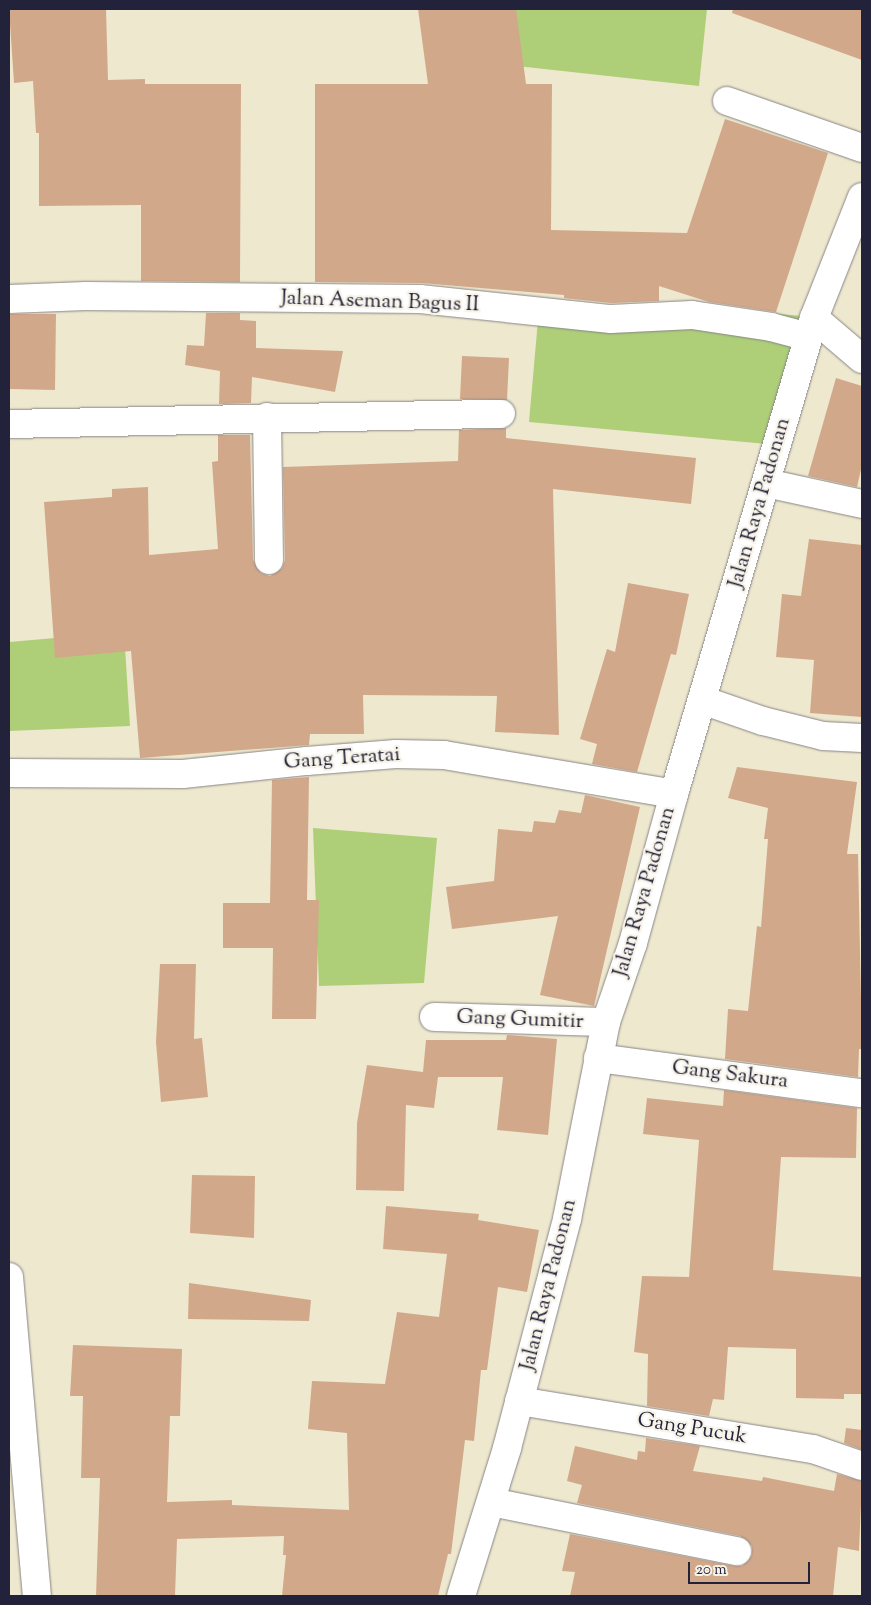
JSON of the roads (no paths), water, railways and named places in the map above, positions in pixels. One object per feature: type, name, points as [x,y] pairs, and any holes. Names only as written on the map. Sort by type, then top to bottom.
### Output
[{"type":"street","points":[[727,101],[862,148]]},
{"type":"street","name":"Jalan Raya Padonan","points":[[461,1596],[491,1502],[567,1220],[606,1022],[633,943],[674,794],[811,327],[862,197]]},
{"type":"street","name":"Jalan Aseman Bagus II","points":[[9,299],[86,296],[420,299],[611,319],[692,315],[771,327],[811,327]]},
{"type":"street","points":[[811,327],[862,359]]},
{"type":"street","points":[[9,424],[267,417],[500,414]]},
{"type":"street","points":[[267,417],[269,560]]},
{"type":"street","points":[[766,483],[862,504]]},
{"type":"street","points":[[702,700],[763,721],[823,736],[862,738]]},
{"type":"street","name":"Gang Teratai","points":[[9,774],[183,774],[396,754],[444,755],[674,794]]},
{"type":"street","name":"Gang Gumitir","points":[[434,1017],[606,1022]]},
{"type":"street","name":"Gang Sakura","points":[[598,1058],[862,1092]]},
{"type":"street","points":[[9,1277],[20,1538],[37,1596]]},
{"type":"street","name":"Gang Pucuk","points":[[519,1400],[812,1449],[862,1466]]},
{"type":"street","points":[[491,1502],[737,1551]]}]
